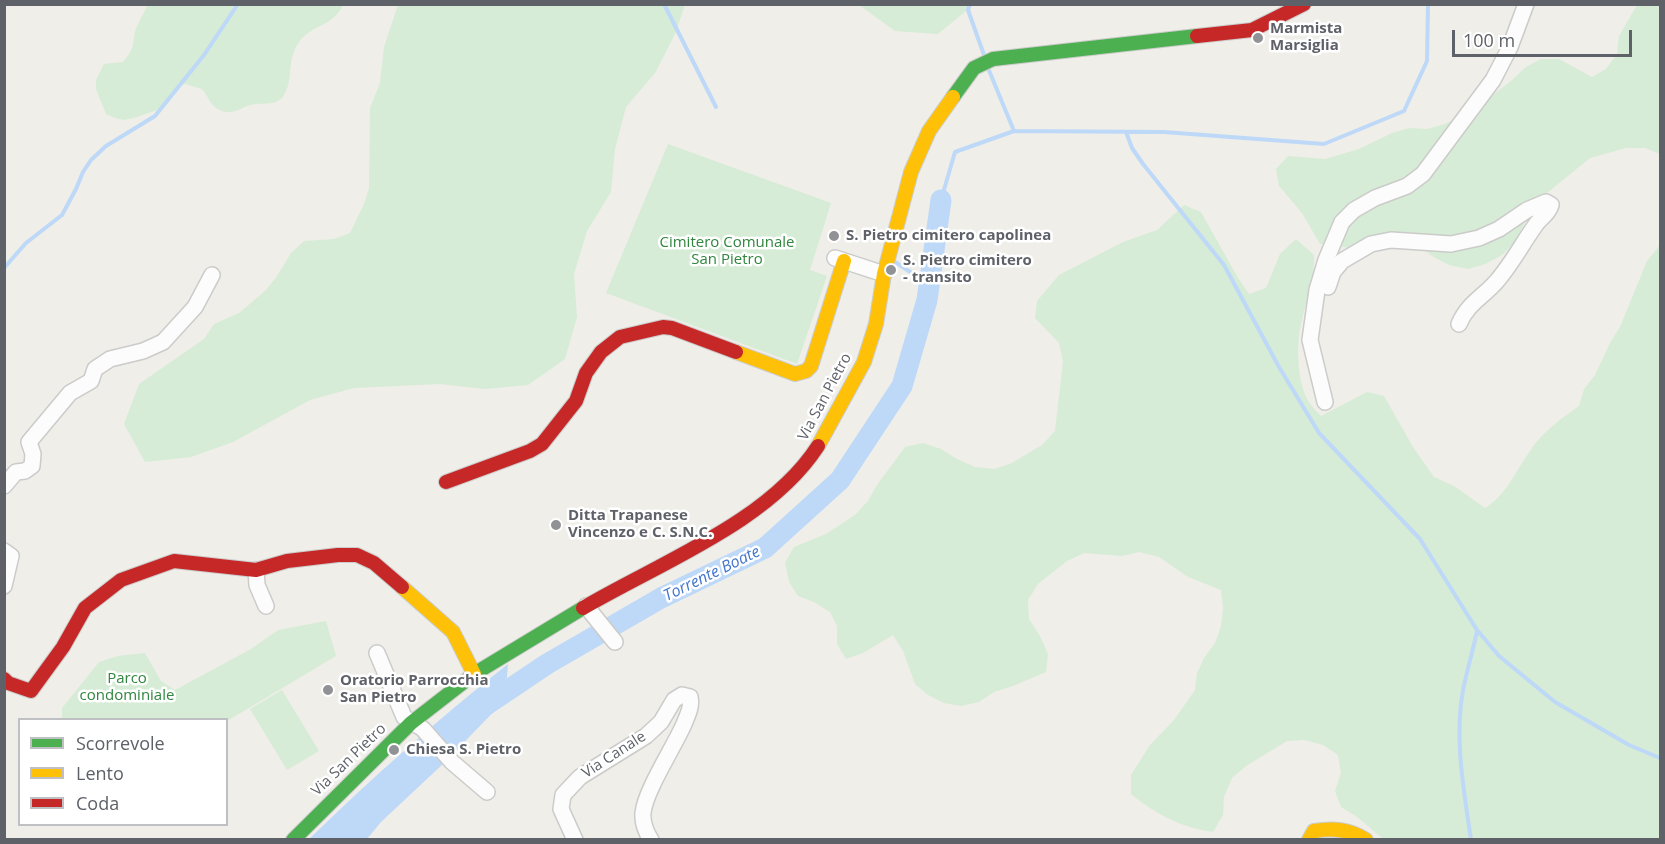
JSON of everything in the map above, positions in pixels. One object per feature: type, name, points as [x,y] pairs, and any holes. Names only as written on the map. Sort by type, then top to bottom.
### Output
[{"type":"street","name":"Via San Pietro","points":[[293,840],[474,674],[586,606],[729,528],[779,490],[810,459],[825,436],[864,362],[876,324],[884,274],[911,172],[929,131],[974,68],[993,58],[1252,30],[1304,4]]},
{"type":"street","points":[[1325,402],[1310,340],[1317,291],[1326,260],[1342,222],[1354,210],[1375,198],[1407,186],[1423,174],[1493,80],[1510,47],[1526,4]]},
{"type":"street","points":[[1317,291],[1322,291],[1329,286],[1333,272],[1342,261],[1371,244],[1391,240],[1451,244],[1479,238],[1499,229],[1527,210],[1546,202],[1551,205],[1550,211],[1539,220],[1495,284],[1475,299],[1459,324]]},
{"type":"street","points":[[446,482],[530,451],[542,444],[576,401],[586,373],[601,352],[620,337],[663,327],[672,328],[795,374],[806,371],[811,366],[839,259],[884,274]]},
{"type":"street","points":[[4,486],[16,472],[25,471],[32,466],[33,454],[29,442],[70,393],[91,381],[95,369],[110,359],[143,351],[163,342],[195,307],[212,275]]},
{"type":"street","points":[[4,551],[11,556],[4,586]]},
{"type":"street","points":[[4,679],[8,683],[31,691],[63,647],[85,608],[121,580],[174,561],[256,570],[287,561],[338,555],[357,555],[374,563],[453,632],[474,674]]},
{"type":"street","points":[[256,570],[257,585],[266,606]]},
{"type":"street","points":[[586,606],[611,638]]},
{"type":"street","points":[[377,653],[404,717],[417,726],[452,762],[487,792]]},
{"type":"street","name":"Via Canale","points":[[575,840],[561,809],[563,795],[580,777],[646,736],[662,722],[674,700],[682,695],[690,697],[692,705],[651,790],[643,812],[645,830],[651,840]]},
{"type":"street","points":[[1309,840],[1314,831],[1331,827],[1354,832],[1366,840]]},
{"type":"green space","points":[[147,4],[343,5],[334,18],[304,36],[299,42],[293,56],[287,89],[281,99],[224,112],[214,106],[202,89],[185,84],[176,87],[167,103],[160,109],[123,120],[106,114],[96,89],[96,80],[104,64],[123,62],[128,56],[133,46],[136,28]]},
{"type":"green space","points":[[398,5],[685,5],[675,34],[655,73],[626,107],[615,149],[611,192],[587,231],[574,274],[577,317],[565,359],[528,385],[485,389],[440,384],[354,388],[310,400],[233,442],[191,457],[145,462],[124,424],[139,384],[204,339],[214,324],[239,313],[266,290],[291,253],[304,241],[334,239],[350,233],[369,188],[370,108],[380,83],[384,47]]},
{"type":"green space","points":[[859,5],[971,5],[971,7],[938,34],[895,31]]},
{"type":"green space","points":[[1637,5],[1660,5],[1660,154],[1645,148],[1626,148],[1590,158],[1547,193],[1524,224],[1515,242],[1502,255],[1485,264],[1468,269],[1449,265],[1432,256],[1404,234],[1351,249],[1333,244],[1320,244],[1302,213],[1279,186],[1276,169],[1288,156],[1325,159],[1359,149],[1392,133],[1409,128],[1427,129],[1445,124],[1476,108],[1526,67],[1541,59],[1559,59],[1592,77],[1606,69],[1617,54],[1619,36]]},
{"type":"green space","name":"Cimitero Comunale San Pietro","points":[[668,144],[831,203],[810,270],[827,276],[797,364],[606,293]]},
{"type":"green space","points":[[1184,205],[1201,212],[1249,294],[1266,288],[1280,254],[1296,239],[1314,255],[1312,281],[1299,333],[1298,353],[1302,385],[1310,404],[1321,416],[1367,392],[1384,396],[1413,447],[1434,477],[1454,486],[1485,508],[1499,497],[1545,433],[1579,406],[1584,389],[1595,375],[1620,327],[1647,261],[1660,245],[1660,839],[1383,839],[1356,816],[1341,807],[1335,791],[1341,773],[1338,755],[1323,745],[1304,740],[1287,741],[1246,766],[1232,778],[1224,797],[1223,815],[1213,832],[1190,827],[1159,814],[1131,794],[1131,775],[1150,745],[1174,720],[1195,690],[1197,673],[1215,643],[1221,626],[1223,609],[1221,590],[1188,577],[1159,557],[1139,552],[1122,556],[1084,553],[1067,561],[1038,584],[1028,600],[1029,619],[1048,654],[1046,672],[994,692],[979,702],[961,706],[944,703],[928,695],[915,684],[903,651],[893,635],[863,653],[846,659],[837,644],[837,626],[830,612],[798,596],[789,582],[785,563],[794,547],[826,534],[855,515],[868,501],[905,447],[923,443],[941,449],[975,467],[994,469],[1012,463],[1042,445],[1055,431],[1063,361],[1059,343],[1035,318],[1037,301],[1059,275],[1123,242],[1157,230]]},
{"type":"green space","name":"Parco condominiale","points":[[326,621],[336,656],[228,720],[228,718],[62,718],[62,708],[99,662],[118,656],[145,653],[161,681],[175,690],[251,649],[278,630]]},
{"type":"green space","points":[[282,690],[319,751],[287,770],[250,709]]},
{"type":"water","points":[[508,664],[505,700],[444,763],[381,822],[367,839],[308,840],[406,749]]},
{"type":"waterway","points":[[4,268],[26,243],[62,215],[91,160],[106,146],[155,116],[204,55],[238,4]]},
{"type":"waterway","points":[[664,4],[716,107]]},
{"type":"waterway","points":[[970,4],[968,10],[984,55]]},
{"type":"waterway","points":[[941,200],[955,152],[1014,131],[1164,132],[1324,144],[1404,111],[1427,61],[1428,4]]},
{"type":"waterway","points":[[988,68],[1014,131]]},
{"type":"waterway","points":[[1126,132],[1132,148],[1143,164],[1224,265],[1279,367],[1319,433],[1420,539],[1477,630],[1499,656],[1555,702],[1629,745],[1660,758]]},
{"type":"waterway","name":"Torrente Boate","points":[[483,707],[547,664],[661,598],[765,548],[840,480],[902,386],[927,300],[941,200]]},
{"type":"waterway","points":[[895,262],[929,284]]},
{"type":"waterway","points":[[1471,840],[1461,765],[1459,727],[1463,690],[1477,631]]},
{"type":"traffic: fast","points":[[953,97],[974,68],[993,59],[1197,36]]},
{"type":"traffic: fast","points":[[293,840],[411,723],[474,674],[583,608]]},
{"type":"traffic: slow","points":[[818,446],[864,362],[876,324],[884,274],[911,172],[929,131],[953,97]]},
{"type":"traffic: slow","points":[[736,352],[795,374],[806,371],[811,366],[844,261]]},
{"type":"traffic: slow","points":[[402,587],[453,632],[474,674]]},
{"type":"traffic: slow","points":[[1309,840],[1314,831],[1328,830],[1341,830],[1366,840]]},
{"type":"traffic: jam","points":[[1197,36],[1252,30],[1304,4]]},
{"type":"traffic: jam","points":[[446,482],[530,451],[542,444],[576,401],[586,373],[601,352],[620,337],[663,327],[672,328],[736,352]]},
{"type":"traffic: jam","points":[[583,608],[711,539],[742,519],[797,473],[818,446]]},
{"type":"traffic: jam","points":[[4,679],[8,683],[31,691],[63,647],[85,608],[121,580],[174,561],[256,570],[287,561],[357,555],[374,563],[402,587]]},
{"type":"place","name":"Marmista Marsiglia","points":[[1258,38]]},
{"type":"place","name":"S. Pietro cimitero capolinea","points":[[834,236]]},
{"type":"place","name":"S. Pietro cimitero - transito","points":[[891,270]]},
{"type":"place","name":"Ditta Trapanese Vincenzo e C. S.N.C.","points":[[556,525]]},
{"type":"place","name":"Oratorio Parrocchia San Pietro","points":[[328,690]]},
{"type":"place","name":"Chiesa S. Pietro","points":[[394,750]]}]
